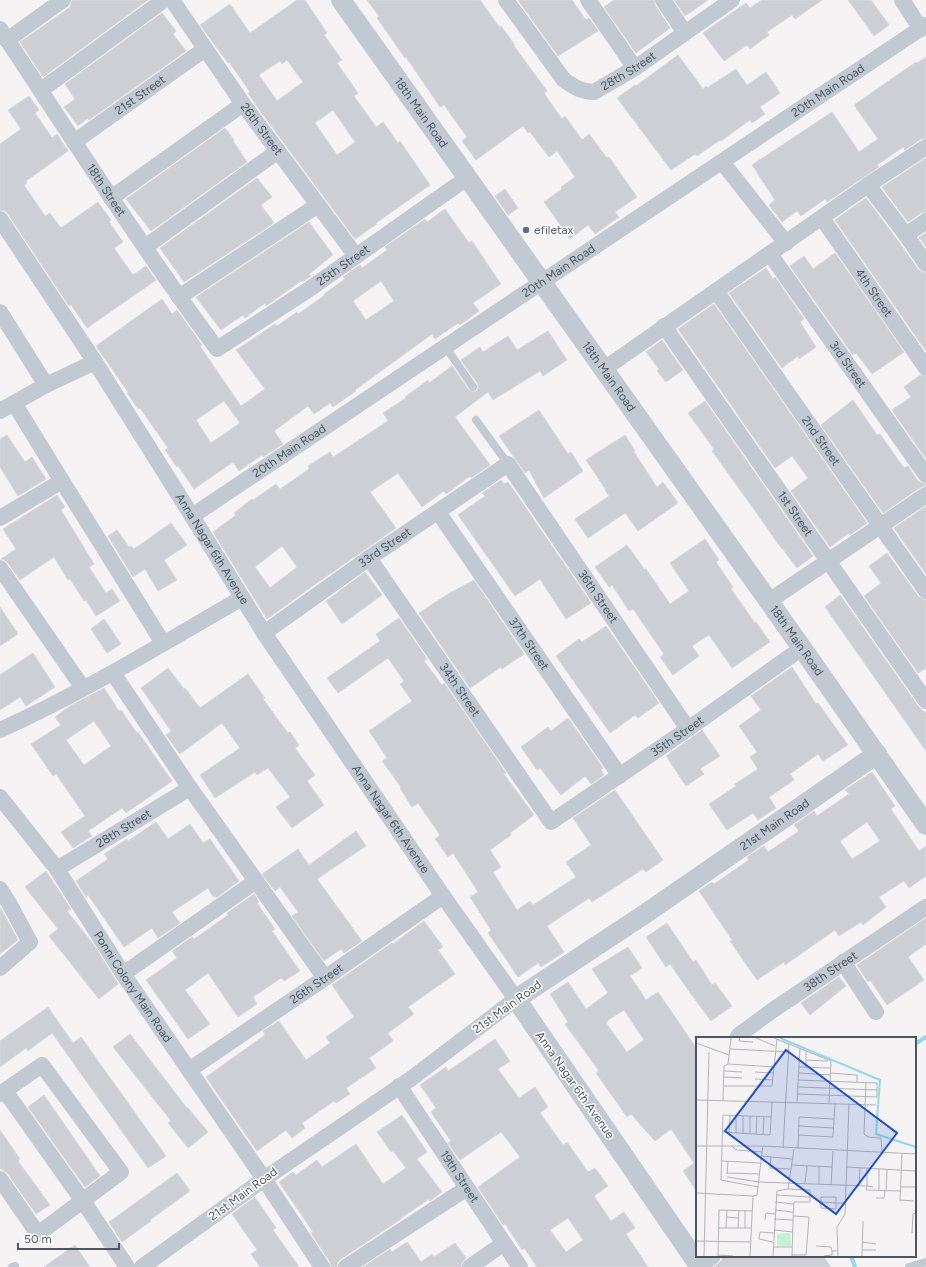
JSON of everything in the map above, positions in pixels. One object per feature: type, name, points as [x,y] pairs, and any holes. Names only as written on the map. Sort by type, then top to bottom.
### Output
[{"type":"street","points":[[4,34],[63,0]]},
{"type":"street","points":[[40,90],[164,0]]},
{"type":"street","name":"26th Street","points":[[172,0],[243,104],[356,256]]},
{"type":"street","name":"18th Main Road","points":[[341,0],[769,601],[926,825]]},
{"type":"street","name":"28th Street","points":[[506,0],[564,80],[575,88],[586,92],[594,92],[635,68],[731,0]]},
{"type":"street","points":[[588,0],[635,68]]},
{"type":"street","points":[[663,0],[685,33]]},
{"type":"street","points":[[902,0],[924,27]]},
{"type":"street","name":"20th Main Road","points":[[192,516],[924,27]]},
{"type":"street","name":"18th Street","points":[[4,34],[144,247],[179,298],[217,349]]},
{"type":"street","name":"21st Street","points":[[74,142],[205,49]]},
{"type":"street","points":[[111,198],[243,104]]},
{"type":"street","points":[[604,369],[868,185],[926,147]]},
{"type":"street","points":[[144,247],[278,151]]},
{"type":"street","points":[[722,162],[786,243]]},
{"type":"street","name":"25th Street","points":[[217,349],[301,294],[467,178]]},
{"type":"street","points":[[868,185],[926,264]]},
{"type":"street","points":[[179,298],[318,205]]},
{"type":"street","name":"4th Street","points":[[822,218],[926,368]]},
{"type":"street","name":"Anna Nagar 6th Avenue","points":[[0,219],[94,362],[264,633],[443,896],[696,1252]]},
{"type":"street","points":[[906,235],[926,222]]},
{"type":"street","name":"3rd Street","points":[[770,254],[926,476]]},
{"type":"street","name":"2nd Street","points":[[716,291],[926,591]]},
{"type":"street","points":[[0,312],[46,385]]},
{"type":"street","name":"1st Street","points":[[664,326],[926,701]]},
{"type":"street","points":[[0,410],[46,385],[94,362]]},
{"type":"street","points":[[14,403],[163,643]]},
{"type":"street","name":"33rd Street","points":[[264,633],[369,558],[508,464]]},
{"type":"street","name":"36th Street","points":[[508,464],[688,729]]},
{"type":"street","points":[[0,518],[62,481]]},
{"type":"street","points":[[769,601],[926,495]]},
{"type":"street","name":"37th Street","points":[[438,512],[620,776]]},
{"type":"street","name":"34th Street","points":[[369,558],[551,822]]},
{"type":"street","points":[[0,568],[84,688]]},
{"type":"street","points":[[0,730],[25,719],[113,673],[242,598]]},
{"type":"street","name":"35th Street","points":[[551,822],[688,729],[802,648]]},
{"type":"street","points":[[113,673],[190,788],[325,978]]},
{"type":"street","name":"21st Main Road","points":[[142,1267],[264,1179],[412,1078],[516,999],[642,916],[877,754]]},
{"type":"street","name":"28th Street","points":[[58,869],[190,788]]},
{"type":"street","name":"Ponni Colony Main Road","points":[[0,797],[58,869],[123,974],[264,1179],[322,1267]]},
{"type":"street","points":[[123,974],[256,882]]},
{"type":"street","points":[[0,889],[30,942],[0,968]]},
{"type":"street","name":"26th Street","points":[[189,1070],[443,896]]},
{"type":"street","name":"38th Street","points":[[738,1037],[739,1034],[773,1010],[926,907]]},
{"type":"street","points":[[843,962],[876,1012]]},
{"type":"street","points":[[0,1179],[38,1234],[83,1201],[121,1172],[42,1065],[2,1092],[83,1201],[127,1267]]},
{"type":"street","name":"19th Street","points":[[399,1086],[520,1267]]},
{"type":"street","points":[[346,1267],[467,1188]]},
{"type":"street","points":[[470,1267],[504,1243]]},
{"type":"lane","points":[[445,346],[473,387]]},
{"type":"lane","points":[[476,420],[508,464]]},
{"type":"lane","points":[[909,1267],[926,1262]]},
{"type":"building","points":[[72,0],[148,0],[43,77],[20,42],[69,8]]},
{"type":"building","points":[[297,0],[305,0],[327,33],[324,35],[342,60],[337,63],[358,93],[354,96],[376,127],[383,122],[398,143],[400,141],[430,185],[355,239],[261,112],[248,93],[250,92],[229,62],[228,63],[200,25],[230,4],[250,33]],"holes":[[[287,60],[303,82],[277,101],[259,75],[280,61],[282,64]],[[333,110],[355,142],[337,155],[315,123]]]},
{"type":"building","points":[[367,0],[480,0],[500,28],[501,26],[515,45],[514,46],[547,91],[544,93],[562,119],[565,116],[582,140],[589,134],[607,158],[609,157],[637,197],[615,212],[619,217],[595,234],[588,225],[570,239],[544,202],[575,177],[557,151],[549,157],[530,132],[528,133],[523,126],[476,160],[462,141],[467,137],[444,105],[440,107],[377,18],[379,16]]},
{"type":"building","points":[[518,0],[572,0],[586,20],[589,18],[598,31],[558,56]]},
{"type":"building","points":[[614,0],[654,0],[655,5],[670,28],[636,53],[604,7]]},
{"type":"building","points":[[674,0],[708,0],[685,16]]},
{"type":"building","points":[[762,0],[822,0],[795,19],[792,15],[767,32],[769,35],[750,49],[747,45],[724,61],[703,33],[746,3],[750,8]]},
{"type":"building","points":[[848,0],[871,0],[889,25],[874,36]]},
{"type":"building","points":[[162,13],[176,31],[173,34],[186,51],[89,120],[88,118],[78,126],[64,107],[75,99],[65,84]]},
{"type":"building","points":[[678,55],[703,89],[706,86],[707,88],[736,69],[747,85],[766,72],[780,93],[760,107],[765,114],[752,123],[750,120],[721,141],[720,140],[697,156],[695,154],[671,170],[617,98]]},
{"type":"building","points":[[926,57],[926,138],[921,139],[905,150],[903,147],[877,165],[879,167],[827,202],[825,199],[801,216],[797,211],[782,222],[769,205],[775,200],[752,165],[832,112],[859,152],[878,139],[854,105],[916,62],[917,63]]},
{"type":"building","points":[[29,96],[39,110],[35,113],[52,138],[57,134],[68,151],[26,181],[27,183],[24,185],[45,216],[50,213],[61,228],[98,202],[111,220],[109,222],[123,242],[114,248],[133,275],[146,266],[156,280],[87,328],[71,305],[69,306],[8,214],[5,211],[0,210],[0,144],[21,129],[8,110]]},
{"type":"building","points":[[225,128],[247,162],[151,231],[126,199]]},
{"type":"building","points":[[926,158],[926,212],[921,213],[908,222],[882,187]]},
{"type":"building","points":[[257,178],[272,197],[261,205],[274,223],[184,282],[160,248]]},
{"type":"building","points":[[505,189],[518,208],[508,215],[495,196]]},
{"type":"building","points":[[866,198],[918,269],[926,273],[926,351],[835,220]]},
{"type":"building","points":[[445,209],[469,243],[472,241],[501,284],[473,303],[479,311],[460,325],[458,323],[435,339],[432,334],[333,407],[330,403],[314,414],[308,406],[274,431],[283,444],[263,457],[262,455],[239,471],[233,462],[194,489],[165,450],[168,448],[140,408],[138,409],[96,346],[162,299],[172,314],[177,310],[202,345],[200,346],[241,406],[265,389],[236,350],[275,324],[277,326],[297,312],[298,314],[345,279],[343,277],[360,265],[362,268],[387,250],[385,247],[425,219],[427,222]],"holes":[[[381,281],[394,301],[366,320],[353,301]],[[224,401],[240,423],[211,443],[196,420]]]},
{"type":"building","points":[[309,222],[333,255],[309,274],[311,276],[302,282],[301,281],[266,306],[265,303],[245,318],[243,315],[221,330],[196,297]]},
{"type":"building","points":[[926,233],[926,247],[919,237]]},
{"type":"building","points":[[835,253],[904,352],[872,374],[856,353],[853,355],[790,266],[804,256],[813,269]]},
{"type":"building","points":[[766,268],[773,279],[775,277],[804,319],[800,322],[816,347],[799,359],[798,356],[782,368],[729,293]]},
{"type":"building","points":[[714,304],[867,523],[850,535],[849,533],[830,547],[791,491],[808,478],[792,456],[775,468],[678,329]]},
{"type":"building","points":[[548,331],[567,360],[543,376],[540,371],[493,400],[488,392],[455,417],[490,465],[471,478],[470,476],[446,494],[444,491],[422,507],[398,473],[370,492],[396,528],[267,619],[213,532],[236,515],[234,513],[252,499],[253,500],[276,484],[280,489],[309,469],[308,466],[330,452],[333,457],[388,421],[383,413],[406,398],[405,397],[428,380],[429,383],[452,366],[469,390],[473,392],[476,391],[478,389],[478,384],[461,360],[480,347],[483,352],[508,336],[517,350]],"holes":[[[282,546],[297,567],[270,588],[255,567]]]},
{"type":"building","points":[[662,340],[683,370],[666,382],[657,371],[659,369],[646,352]]},
{"type":"building","points":[[920,375],[926,377],[926,459],[892,410],[911,397],[904,387]]},
{"type":"building","points":[[853,400],[877,435],[880,434],[904,468],[908,466],[918,481],[926,484],[926,486],[921,487],[883,513],[821,425]]},
{"type":"building","points":[[705,401],[813,556],[797,568],[712,451],[714,449],[688,413]]},
{"type":"building","points":[[539,410],[568,454],[571,452],[583,471],[544,498],[529,470],[525,473],[499,436]]},
{"type":"building","points":[[7,435],[25,462],[32,457],[46,479],[18,496],[0,467],[0,439]]},
{"type":"building","points":[[625,435],[635,451],[634,452],[657,487],[663,482],[678,503],[638,531],[625,513],[588,538],[575,519],[609,496],[586,460]]},
{"type":"building","points":[[501,480],[504,484],[508,482],[591,603],[566,619],[540,579],[515,596],[458,515],[485,496],[482,493]]},
{"type":"building","points":[[57,495],[65,507],[61,510],[94,564],[89,567],[106,593],[112,589],[120,601],[96,616],[70,579],[68,580],[54,557],[20,580],[8,563],[1,559],[16,549],[3,529]]},
{"type":"building","points":[[926,506],[926,574],[894,528]]},
{"type":"building","points":[[171,523],[187,545],[164,560],[177,580],[158,591],[145,569],[133,577],[108,536],[117,530],[129,547],[131,546],[134,549]]},
{"type":"building","points":[[705,539],[719,560],[716,562],[733,587],[731,589],[770,642],[732,668],[709,635],[692,646],[699,656],[673,675],[660,657],[664,654],[633,609],[629,611],[612,585],[609,587],[595,567],[627,545],[645,570],[646,569],[670,604],[689,591],[670,563]]},
{"type":"building","points":[[887,553],[918,596],[926,600],[926,668],[918,673],[864,596],[881,583],[869,566]]},
{"type":"building","points":[[365,572],[382,595],[342,624],[326,601]]},
{"type":"building","points":[[474,580],[524,654],[502,669],[501,667],[470,688],[419,613],[448,594]]},
{"type":"building","points":[[840,595],[918,706],[926,713],[926,751],[825,607]]},
{"type":"building","points":[[0,607],[18,634],[0,646]]},
{"type":"building","points":[[399,618],[427,659],[424,661],[442,685],[444,683],[506,773],[504,774],[534,815],[510,833],[511,835],[490,850],[501,867],[493,872],[517,910],[530,901],[533,905],[576,877],[566,862],[591,845],[573,818],[615,790],[663,860],[646,872],[643,869],[592,902],[589,898],[547,926],[564,952],[541,967],[538,963],[518,977],[488,933],[491,930],[470,897],[478,892],[453,853],[448,857],[435,839],[440,835],[418,803],[412,807],[400,788],[401,787],[382,761],[387,758],[369,731],[412,701],[400,684],[404,681],[388,658],[338,693],[327,678],[380,641],[376,634]]},
{"type":"building","points":[[104,619],[121,644],[107,653],[91,629]]},
{"type":"building","points":[[606,626],[659,703],[638,718],[635,715],[610,733],[556,656],[579,639],[582,642]]},
{"type":"building","points":[[33,653],[55,687],[26,706],[20,697],[0,710],[0,675]]},
{"type":"building","points":[[792,667],[816,704],[818,703],[848,745],[823,761],[818,754],[790,774],[794,780],[769,797],[776,808],[758,820],[753,813],[727,830],[709,804],[758,769],[750,757],[757,752],[739,726],[761,710],[751,696]]},
{"type":"building","points":[[168,668],[200,708],[248,674],[265,698],[263,699],[288,733],[290,732],[299,745],[295,748],[315,775],[307,781],[324,805],[292,828],[276,807],[290,797],[268,768],[257,775],[255,772],[215,798],[200,775],[240,748],[222,723],[180,754],[166,735],[171,731],[141,688]]},
{"type":"building","points":[[104,688],[119,711],[121,710],[137,733],[138,732],[172,781],[126,813],[122,808],[88,831],[92,836],[73,848],[61,832],[85,816],[56,774],[53,776],[31,744],[61,725],[55,717],[70,706]],"holes":[[[94,721],[111,746],[84,765],[66,740]]]},
{"type":"building","points":[[568,718],[603,768],[601,770],[604,775],[591,784],[585,776],[561,795],[540,768],[537,770],[521,747],[548,727],[551,731]]},
{"type":"building","points":[[702,730],[720,756],[700,769],[704,774],[686,786],[666,756]]},
{"type":"building","points":[[872,772],[895,806],[891,809],[919,851],[926,846],[926,876],[909,888],[904,881],[879,897],[886,907],[863,925],[861,922],[839,936],[835,930],[785,965],[784,962],[757,980],[730,941],[732,940],[699,891],[712,882],[714,884],[749,860],[747,857],[764,846],[768,852],[799,831],[794,825],[814,811],[817,816],[849,794],[845,790]],"holes":[[[867,822],[880,841],[852,859],[840,841]]]},
{"type":"building","points":[[156,822],[168,839],[190,824],[203,843],[210,839],[239,881],[216,898],[215,896],[213,897],[208,888],[172,912],[180,923],[158,938],[152,928],[124,947],[88,895],[86,897],[76,881],[108,859],[104,854],[127,839],[128,841]]},
{"type":"building","points":[[356,831],[366,846],[317,879],[362,941],[344,953],[341,949],[324,961],[292,916],[298,912],[280,887],[275,891],[262,874],[298,849],[309,865]]},
{"type":"building","points":[[46,871],[71,909],[67,911],[94,945],[118,984],[99,999],[49,936],[58,929],[25,887]]},
{"type":"building","points":[[254,894],[259,902],[257,903],[275,929],[272,931],[300,971],[284,981],[281,978],[253,997],[257,1004],[238,1017],[208,973],[185,990],[210,1024],[188,1039],[146,980],[177,958],[172,951],[192,937],[194,939]]},
{"type":"building","points":[[0,907],[18,940],[0,954]]},
{"type":"building","points":[[926,918],[926,944],[908,957],[924,980],[887,1005],[870,980],[868,982],[857,965]]},
{"type":"building","points":[[424,921],[443,947],[438,950],[455,974],[408,1007],[414,1014],[388,1033],[393,1041],[369,1058],[376,1068],[346,1088],[350,1094],[336,1103],[334,1101],[302,1123],[305,1128],[292,1138],[286,1130],[257,1151],[206,1077],[265,1035],[263,1031],[279,1021],[306,1060],[330,1043],[326,1037],[354,1017],[332,985]]},
{"type":"building","points":[[667,923],[693,962],[696,960],[712,985],[715,983],[732,1006],[711,1021],[670,964],[666,967],[646,937]]},
{"type":"building","points":[[628,947],[642,968],[630,976],[646,1000],[658,992],[696,1048],[696,1190],[683,1171],[694,1163],[671,1129],[655,1141],[631,1114],[627,1117],[596,1073],[599,1071],[565,1024],[568,1022],[550,994],[568,982],[586,1009],[608,993],[592,969]],"holes":[[[624,1010],[644,1040],[627,1052],[606,1023]]]},
{"type":"building","points":[[839,977],[846,986],[810,1015],[801,1003]]},
{"type":"building","points":[[48,1007],[73,1043],[81,1037],[166,1156],[148,1168],[52,1033],[28,1051],[26,1048],[0,1067],[0,1041]]},
{"type":"building","points":[[130,1034],[187,1108],[208,1132],[188,1148],[168,1123],[171,1121],[113,1047]]},
{"type":"building","points":[[495,1039],[510,1061],[498,1069],[519,1098],[535,1087],[548,1107],[540,1113],[563,1145],[567,1142],[588,1172],[595,1168],[608,1186],[594,1196],[611,1221],[624,1212],[635,1228],[626,1234],[648,1267],[537,1267],[524,1248],[522,1250],[505,1224],[503,1225],[478,1187],[520,1157],[501,1132],[460,1160],[448,1143],[451,1141],[431,1112],[436,1108],[420,1085],[446,1067],[448,1071]],"holes":[[[568,1218],[583,1240],[566,1252],[550,1230]]]},
{"type":"building","points":[[44,1095],[100,1176],[85,1187],[28,1107]]},
{"type":"building","points":[[402,1115],[427,1152],[417,1159],[442,1192],[430,1201],[429,1199],[341,1259],[338,1262],[337,1267],[331,1267],[330,1262],[311,1233],[313,1232],[279,1182],[293,1172],[296,1175],[317,1160],[322,1167],[356,1144],[383,1184],[406,1168],[393,1151],[391,1152],[377,1132]]},
{"type":"building","points":[[0,1130],[20,1159],[18,1161],[50,1205],[36,1214],[8,1174],[0,1168]]},
{"type":"building","points":[[177,1173],[190,1191],[122,1242],[109,1222]]},
{"type":"building","points":[[255,1197],[276,1228],[273,1230],[299,1267],[260,1267],[251,1254],[257,1250],[232,1214]]},
{"type":"building","points":[[407,1242],[421,1262],[432,1254],[434,1257],[455,1243],[466,1258],[461,1267],[363,1267],[390,1249],[392,1252]]},
{"type":"building","points":[[75,1245],[90,1267],[44,1267]]},
{"type":"building","points":[[722,1257],[824,1257],[831,1267],[714,1267],[722,1260]]},
{"type":"waterway","points":[[916,1043],[926,1037]]},
{"type":"waterway","points":[[851,1257],[855,1267]]},
{"type":"place","name":"efiletax","points":[[526,230]]}]
